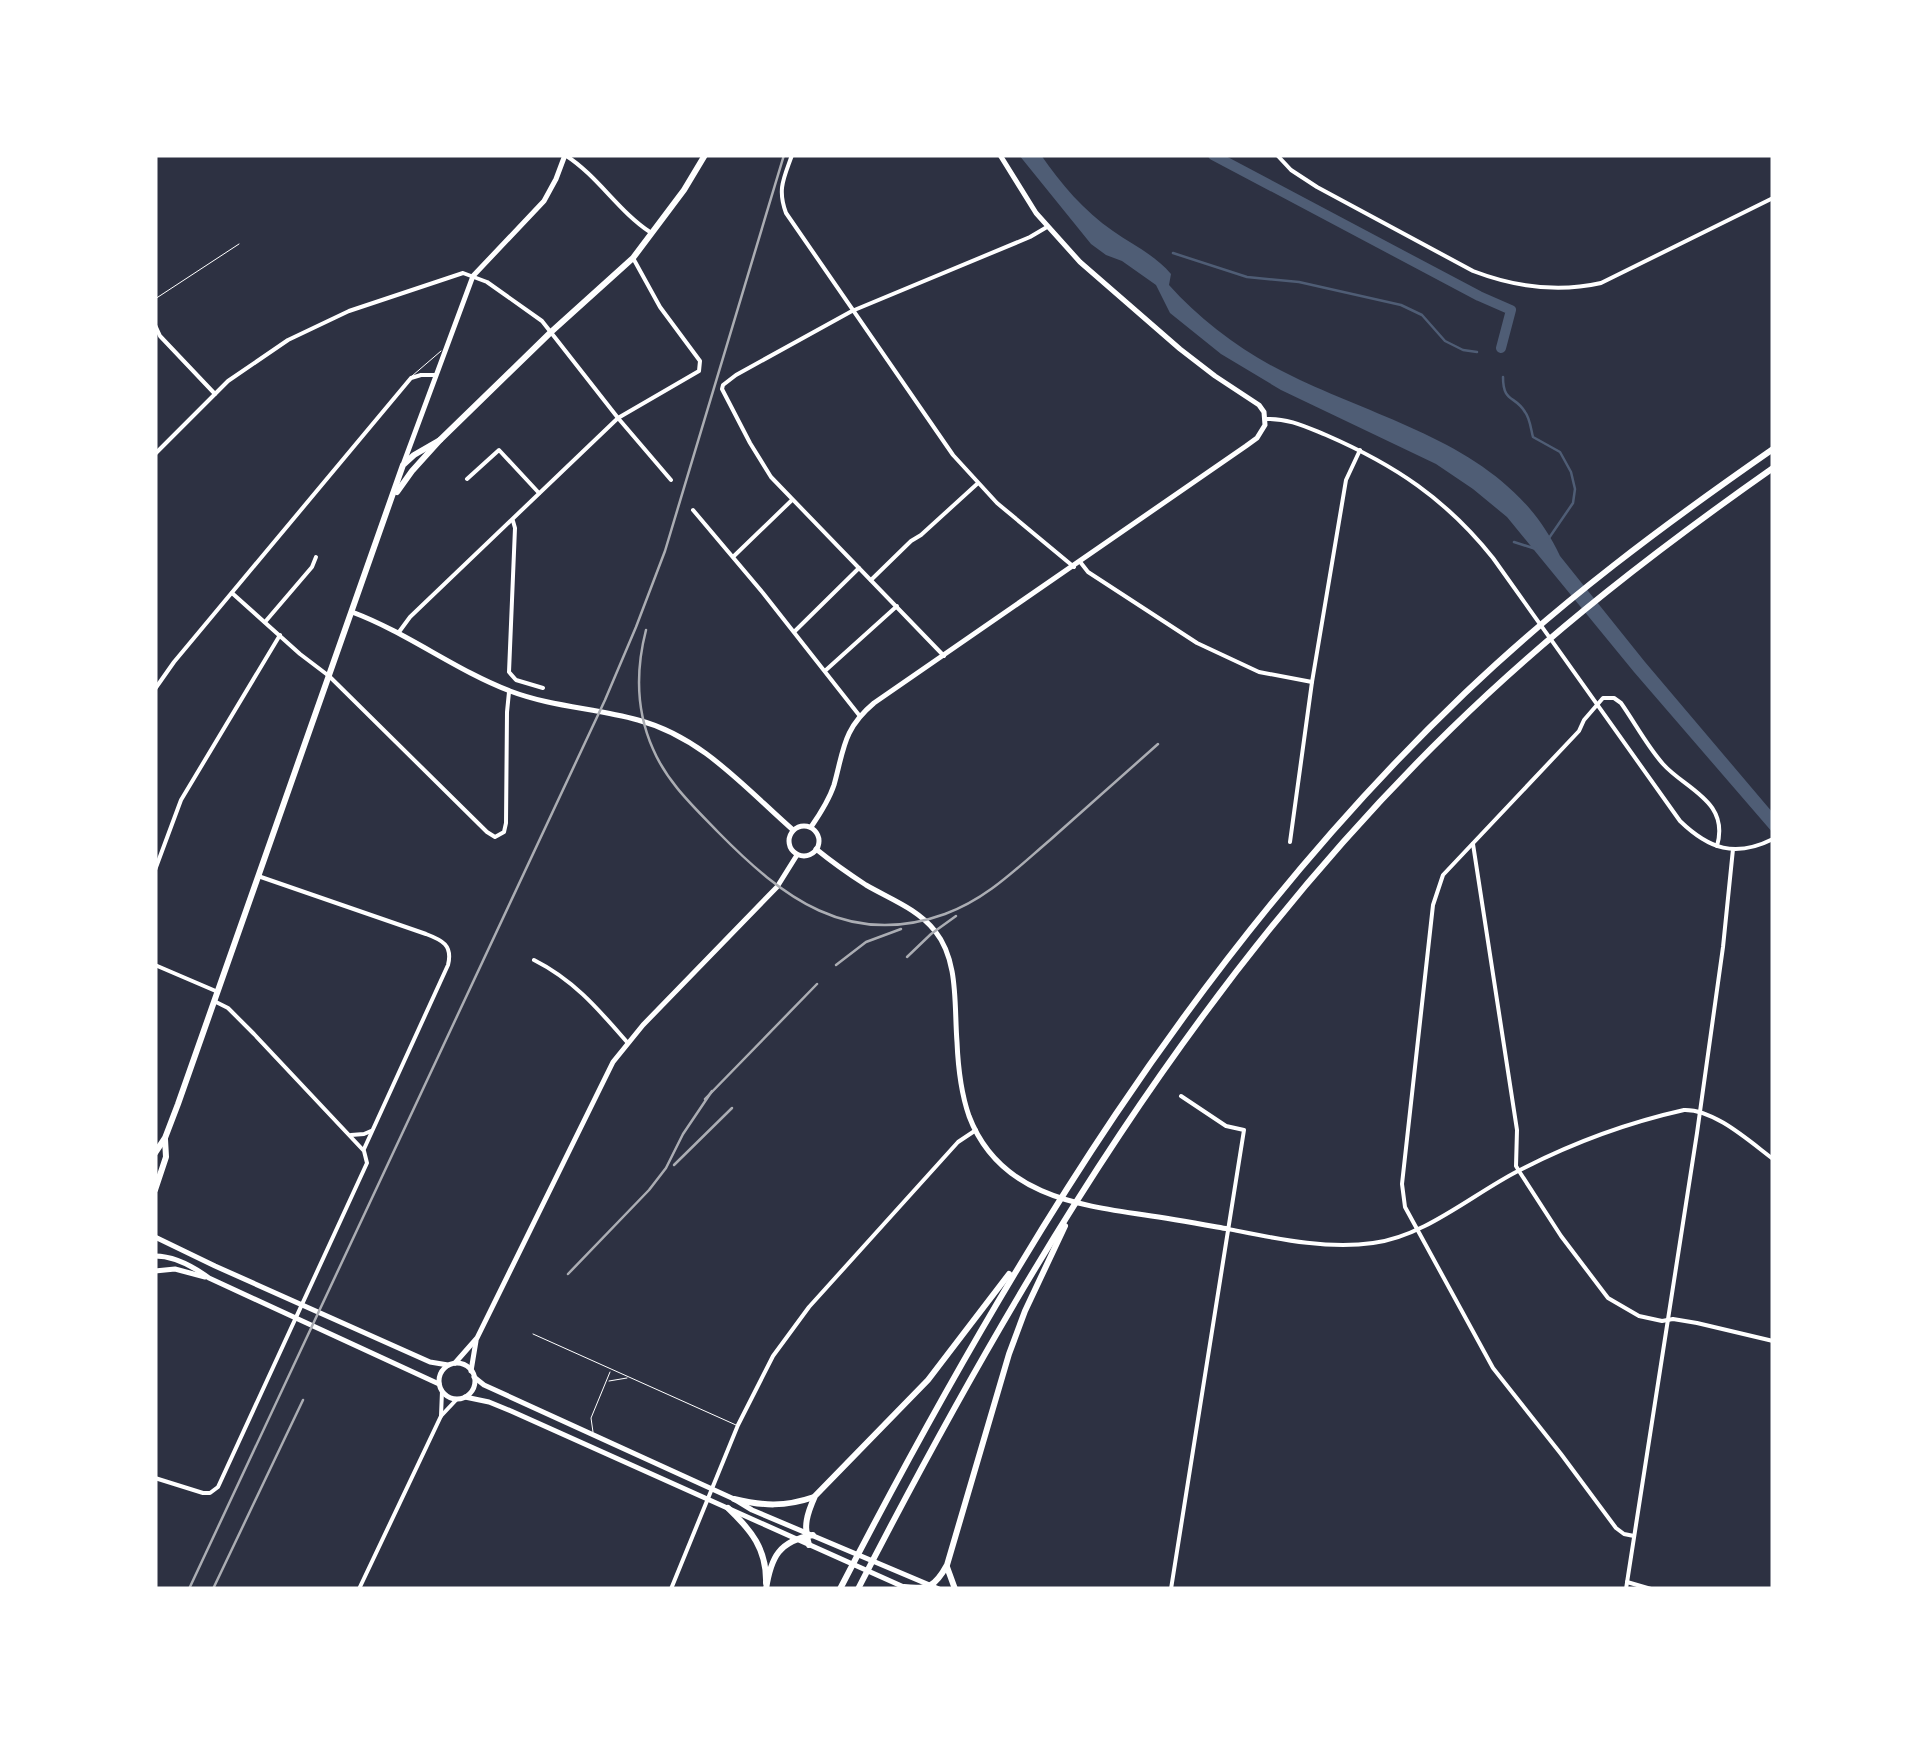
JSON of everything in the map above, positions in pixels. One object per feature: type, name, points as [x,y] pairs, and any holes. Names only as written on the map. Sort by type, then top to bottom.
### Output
[{"type":"main road","points":[[392,501],[440,440],[633,258],[705,155]]},
{"type":"main road","points":[[155,1153],[165,1138],[218,992],[403,465],[440,440]]},
{"type":"main road","points":[[840,1589],[928,1422],[1033,1240],[1171,1033],[1274,899],[1434,722],[1560,608],[1657,531],[1773,449]]},
{"type":"main road","points":[[858,1589],[980,1363],[1078,1200],[1181,1047],[1306,885],[1448,731],[1570,620],[1773,468]]},
{"type":"main road","points":[[155,1190],[166,1157],[165,1138]]},
{"type":"main road","points":[[906,1588],[929,1588],[947,1565],[1008,1354],[1078,1200]]},
{"type":"main road","points":[[809,1545],[808,1511],[815,1496],[928,1380],[1033,1240]]},
{"type":"main road","points":[[734,1499],[784,1506],[815,1496]]},
{"type":"main road","points":[[728,1508],[758,1542],[766,1565],[766,1586]]},
{"type":"main road","points":[[766,1586],[776,1554],[795,1539],[808,1535]]},
{"type":"main road","points":[[947,1565],[955,1589]]},
{"type":"main road","points":[[916,1580],[929,1588]]},
{"type":"street","points":[[403,465],[473,276],[544,202],[565,155],[604,188],[631,219],[650,232]]},
{"type":"street","points":[[792,155],[781,187],[780,198],[786,213],[931,427],[977,484],[1074,567]]},
{"type":"street","points":[[811,827],[831,792],[846,736],[874,703],[1074,567],[1263,430],[1266,419],[1259,405],[1180,349],[1080,262],[1046,226],[1000,155]]},
{"type":"street","points":[[1277,155],[1304,180],[1448,258],[1497,280],[1537,288],[1571,288],[1601,282],[1773,198]]},
{"type":"street","points":[[944,656],[792,500],[756,454],[723,392],[724,385],[852,311],[1030,238],[1046,226]]},
{"type":"street","points":[[399,632],[410,617],[618,418],[699,371],[700,361],[660,306],[633,258]]},
{"type":"street","points":[[155,454],[215,394],[269,352],[327,320],[463,273],[487,282],[542,321],[671,480]]},
{"type":"street","points":[[155,325],[158,338],[215,394]]},
{"type":"street","points":[[155,688],[411,378],[435,376]]},
{"type":"street","points":[[1266,419],[1293,421],[1360,450],[1426,490],[1468,527],[1493,558],[1680,820],[1702,840],[1716,846],[1748,848],[1771,840]]},
{"type":"street","points":[[467,479],[499,450],[540,493]]},
{"type":"street","points":[[1290,842],[1346,480],[1360,450]]},
{"type":"street","points":[[871,580],[977,484]]},
{"type":"street","points":[[733,556],[792,500]]},
{"type":"street","points":[[694,510],[860,716]]},
{"type":"street","points":[[511,520],[514,528],[509,672],[516,680],[543,688]]},
{"type":"street","points":[[265,622],[312,568],[316,557]]},
{"type":"street","points":[[1080,562],[1088,572],[1197,643],[1260,672],[1312,682]]},
{"type":"street","points":[[794,632],[860,568]]},
{"type":"street","points":[[232,594],[329,676],[487,832],[498,836],[504,832],[506,823],[510,691]]},
{"type":"street","points":[[825,670],[897,606]]},
{"type":"street","points":[[352,612],[399,632],[510,691],[564,707],[638,720],[676,734],[706,752],[792,830]]},
{"type":"street","points":[[155,870],[182,798],[280,635]]},
{"type":"street","points":[[1634,1536],[1616,1528],[1492,1368],[1405,1207],[1402,1184],[1433,905],[1443,875],[1579,732],[1603,698],[1621,703],[1666,767],[1706,798],[1719,832],[1716,846]]},
{"type":"street","points":[[804,825],[815,830],[819,840],[816,850],[806,856],[797,854],[788,843],[792,830],[804,825]]},
{"type":"street","points":[[1473,844],[1517,1130],[1516,1166],[1561,1236],[1608,1298],[1639,1316],[1698,1323],[1773,1341]]},
{"type":"street","points":[[1652,1589],[1626,1586],[1700,1111],[1733,849]]},
{"type":"street","points":[[816,850],[922,918],[942,941],[952,976],[963,1095],[976,1130],[1004,1168],[1025,1184],[1058,1198],[1297,1240],[1374,1243],[1417,1230],[1519,1170],[1608,1131],[1669,1113],[1700,1111],[1714,1117],[1773,1159]]},
{"type":"street","points":[[442,1416],[441,1373],[477,1338],[604,1078],[628,1042],[777,887],[797,854]]},
{"type":"street","points":[[258,876],[426,934],[448,947],[448,964],[364,1151]]},
{"type":"street","points":[[534,960],[558,972],[588,996],[628,1042]]},
{"type":"street","points":[[155,965],[218,992]]},
{"type":"street","points":[[155,1478],[196,1492],[215,1490],[366,1169],[364,1151],[228,1008],[214,1001]]},
{"type":"street","points":[[1171,1589],[1244,1130],[1226,1126],[1181,1096]]},
{"type":"street","points":[[670,1589],[759,1380],[796,1322],[958,1142],[976,1130]]},
{"type":"street","points":[[348,1135],[370,1131]]},
{"type":"street","points":[[155,1237],[430,1362],[464,1365],[484,1385],[752,1510],[916,1580]]},
{"type":"street","points":[[155,1256],[198,1269],[209,1278]]},
{"type":"street","points":[[155,1271],[170,1268],[209,1278],[440,1387],[448,1397],[500,1406],[906,1588]]},
{"type":"street","points":[[359,1589],[442,1416],[473,1389],[477,1338]]},
{"type":"lane","points":[[155,298],[240,244]]},
{"type":"lane","points":[[411,378],[444,350]]},
{"type":"lane","points":[[533,1334],[738,1426]]},
{"type":"lane","points":[[595,1436],[591,1418],[611,1370]]},
{"type":"lane","points":[[606,1382],[631,1378]]},
{"type":"water","points":[[1019,155],[1041,155],[1083,206],[1158,261],[1171,274],[1169,285],[1182,299],[1242,348],[1292,376],[1444,443],[1511,489],[1645,662],[1773,813],[1773,833],[1507,517],[1436,464],[1281,390],[1221,354],[1170,313],[1156,285],[1091,244]]},
{"type":"waterway","points":[[1213,155],[1511,310],[1501,348]]},
{"type":"waterway","points":[[1173,253],[1247,277],[1299,282],[1401,305],[1422,315],[1445,341],[1477,352]]},
{"type":"waterway","points":[[1503,377],[1505,391],[1527,415],[1533,437],[1560,452],[1571,472],[1573,503],[1549,538]]},
{"type":"waterway","points":[[1514,542],[1536,549]]},
{"type":"railway","points":[[189,1589],[636,627],[665,551],[784,155]]},
{"type":"railway","points":[[646,630],[640,660],[641,705],[647,735],[666,772],[699,813],[767,877],[792,896],[847,921],[878,925],[910,923],[960,908],[1013,872],[1158,744]]},
{"type":"railway","points":[[907,957],[956,916]]},
{"type":"railway","points":[[836,965],[866,942],[901,929]]},
{"type":"railway","points":[[705,1099],[817,984]]},
{"type":"railway","points":[[568,1274],[649,1190],[712,1091]]},
{"type":"railway","points":[[674,1165],[732,1108]]},
{"type":"railway","points":[[213,1589],[303,1400]]}]
